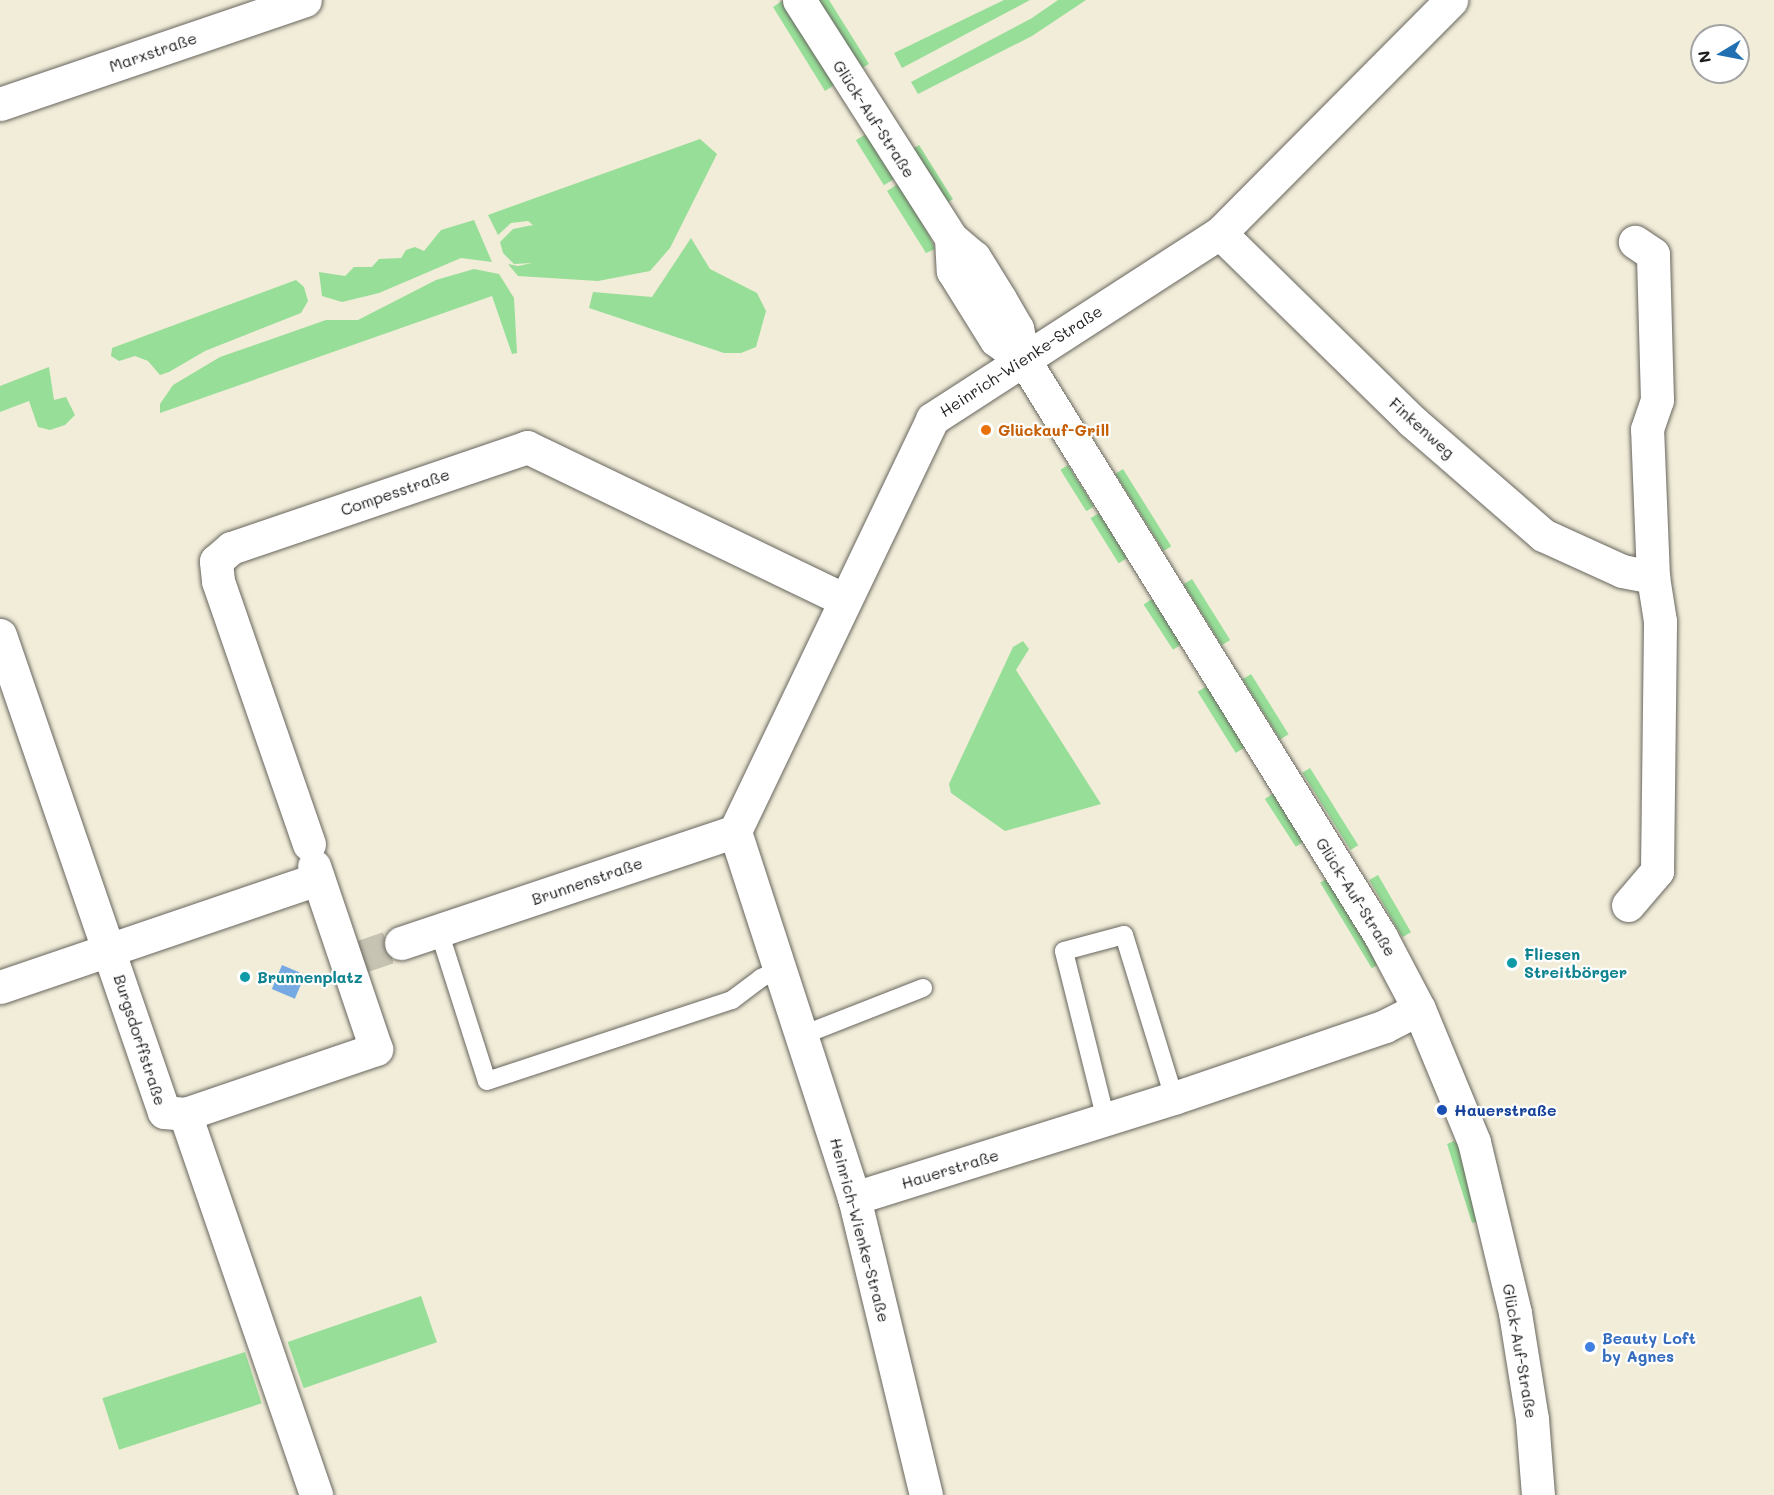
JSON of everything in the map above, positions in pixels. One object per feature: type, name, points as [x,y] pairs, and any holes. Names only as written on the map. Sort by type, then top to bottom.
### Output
[{"type":"street","name":"Marxstraße","points":[[0,104],[306,0]]},
{"type":"street","name":"Glück-Auf-Straße","points":[[799,0],[951,238],[953,272],[996,340],[1024,360],[1381,937],[1419,1009],[1474,1142],[1515,1313],[1532,1419],[1538,1495]]},
{"type":"street","name":"Heinrich-Wienke-Straße","points":[[926,1495],[854,1198],[735,831],[932,419],[1220,233],[1451,0]]},
{"type":"street","name":"Finkenweg","points":[[1220,233],[1412,421],[1543,535],[1622,571],[1653,577]]},
{"type":"street","points":[[1628,905],[1657,871],[1660,621],[1653,577],[1647,429],[1657,400],[1653,254],[1635,242]]},
{"type":"street","name":"Compesstraße","points":[[314,863],[218,581],[216,561],[231,548],[527,447],[845,600]]},
{"type":"street","name":"Burgsdorffstraße","points":[[0,635],[7,679],[110,949],[164,1112],[185,1114],[316,1495]]},
{"type":"street","name":"Brunnenstraße","points":[[401,943],[735,831]]},
{"type":"street","points":[[0,987],[110,949],[314,863],[352,960],[376,1049],[185,1114]]},
{"type":"street","name":"Hauerstraße","points":[[854,1198],[1174,1098],[1379,1028],[1419,1009]]},
{"type":"lane","points":[[439,931],[488,1081],[732,1000],[761,978],[781,969]]},
{"type":"lane","points":[[1106,1120],[1064,951],[1124,935],[1174,1098]]},
{"type":"lane","points":[[803,1035],[923,988]]},
{"type":"green space","points":[[817,0],[829,0],[869,64],[855,72]]},
{"type":"green space","points":[[1004,0],[1030,0],[902,68],[894,53]]},
{"type":"green space","points":[[1058,0],[1086,0],[1032,36],[918,94],[911,82],[1032,18]]},
{"type":"green space","points":[[782,1],[839,82],[825,91],[773,7]]},
{"type":"green space","points":[[866,134],[894,179],[884,185],[856,140]]},
{"type":"green space","points":[[700,139],[717,154],[670,248],[650,271],[598,281],[518,276],[508,264],[518,266],[532,263],[514,264],[503,253],[500,242],[513,229],[533,225],[528,221],[511,223],[498,235],[488,215]]},
{"type":"green space","points":[[919,145],[953,199],[945,204],[911,150]]},
{"type":"green space","points":[[898,184],[935,249],[926,253],[887,191]]},
{"type":"green space","points":[[474,220],[492,262],[461,258],[379,293],[342,302],[322,296],[319,272],[345,276],[354,267],[372,267],[379,259],[401,258],[406,250],[415,247],[424,251],[441,230]]},
{"type":"green space","points":[[691,238],[710,269],[757,293],[766,311],[756,347],[741,353],[724,353],[589,308],[593,292],[652,297]]},
{"type":"green space","points":[[474,269],[499,274],[514,298],[517,353],[512,354],[492,296],[160,413],[160,404],[173,385],[220,357],[326,320],[358,320],[436,280]]},
{"type":"green space","points":[[296,280],[304,287],[308,301],[301,313],[205,351],[169,372],[160,375],[148,361],[135,356],[119,361],[111,356],[112,348]]},
{"type":"green space","points":[[49,367],[54,400],[66,397],[75,415],[65,425],[50,430],[38,427],[29,401],[0,412],[0,386]]},
{"type":"green space","points":[[1068,465],[1094,507],[1086,511],[1060,470]]},
{"type":"green space","points":[[1123,469],[1171,546],[1164,551],[1115,474]]},
{"type":"green space","points":[[1099,513],[1127,558],[1119,563],[1091,518]]},
{"type":"green space","points":[[1192,579],[1230,640],[1222,645],[1184,584]]},
{"type":"green space","points":[[1152,599],[1181,644],[1173,650],[1144,604]]},
{"type":"green space","points":[[1023,641],[1029,649],[1016,670],[1101,804],[1005,831],[951,793],[949,784],[1013,647]]},
{"type":"green space","points":[[1251,674],[1289,734],[1280,740],[1243,679]]},
{"type":"green space","points":[[1207,686],[1245,747],[1236,753],[1198,692]]},
{"type":"green space","points":[[1310,768],[1358,845],[1351,850],[1302,773]]},
{"type":"green space","points":[[1274,793],[1305,841],[1296,847],[1265,799]]},
{"type":"green space","points":[[1378,875],[1411,932],[1402,937],[1369,880]]},
{"type":"green space","points":[[1328,878],[1380,964],[1372,968],[1320,883]]},
{"type":"green space","points":[[1454,1141],[1459,1144],[1479,1221],[1472,1223],[1447,1144]]},
{"type":"green space","points":[[421,1296],[437,1342],[304,1388],[288,1342]]},
{"type":"green space","points":[[245,1352],[262,1403],[119,1450],[102,1398]]},
{"type":"water","name":"Brunnenplatz","points":[[282,965],[305,975],[295,999],[272,989]]},
{"type":"tunnel","points":[[357,958],[401,943]]},
{"type":"place","name":"Glückauf-Grill","points":[[986,430]]},
{"type":"place","name":"Fliesen Streitbörger","points":[[1512,963]]},
{"type":"place","name":"Brunnenplatz","points":[[245,977]]},
{"type":"place","name":"Hauerstraße","points":[[1442,1110]]},
{"type":"place","name":"Beauty Loft by Agnes","points":[[1590,1347]]}]
